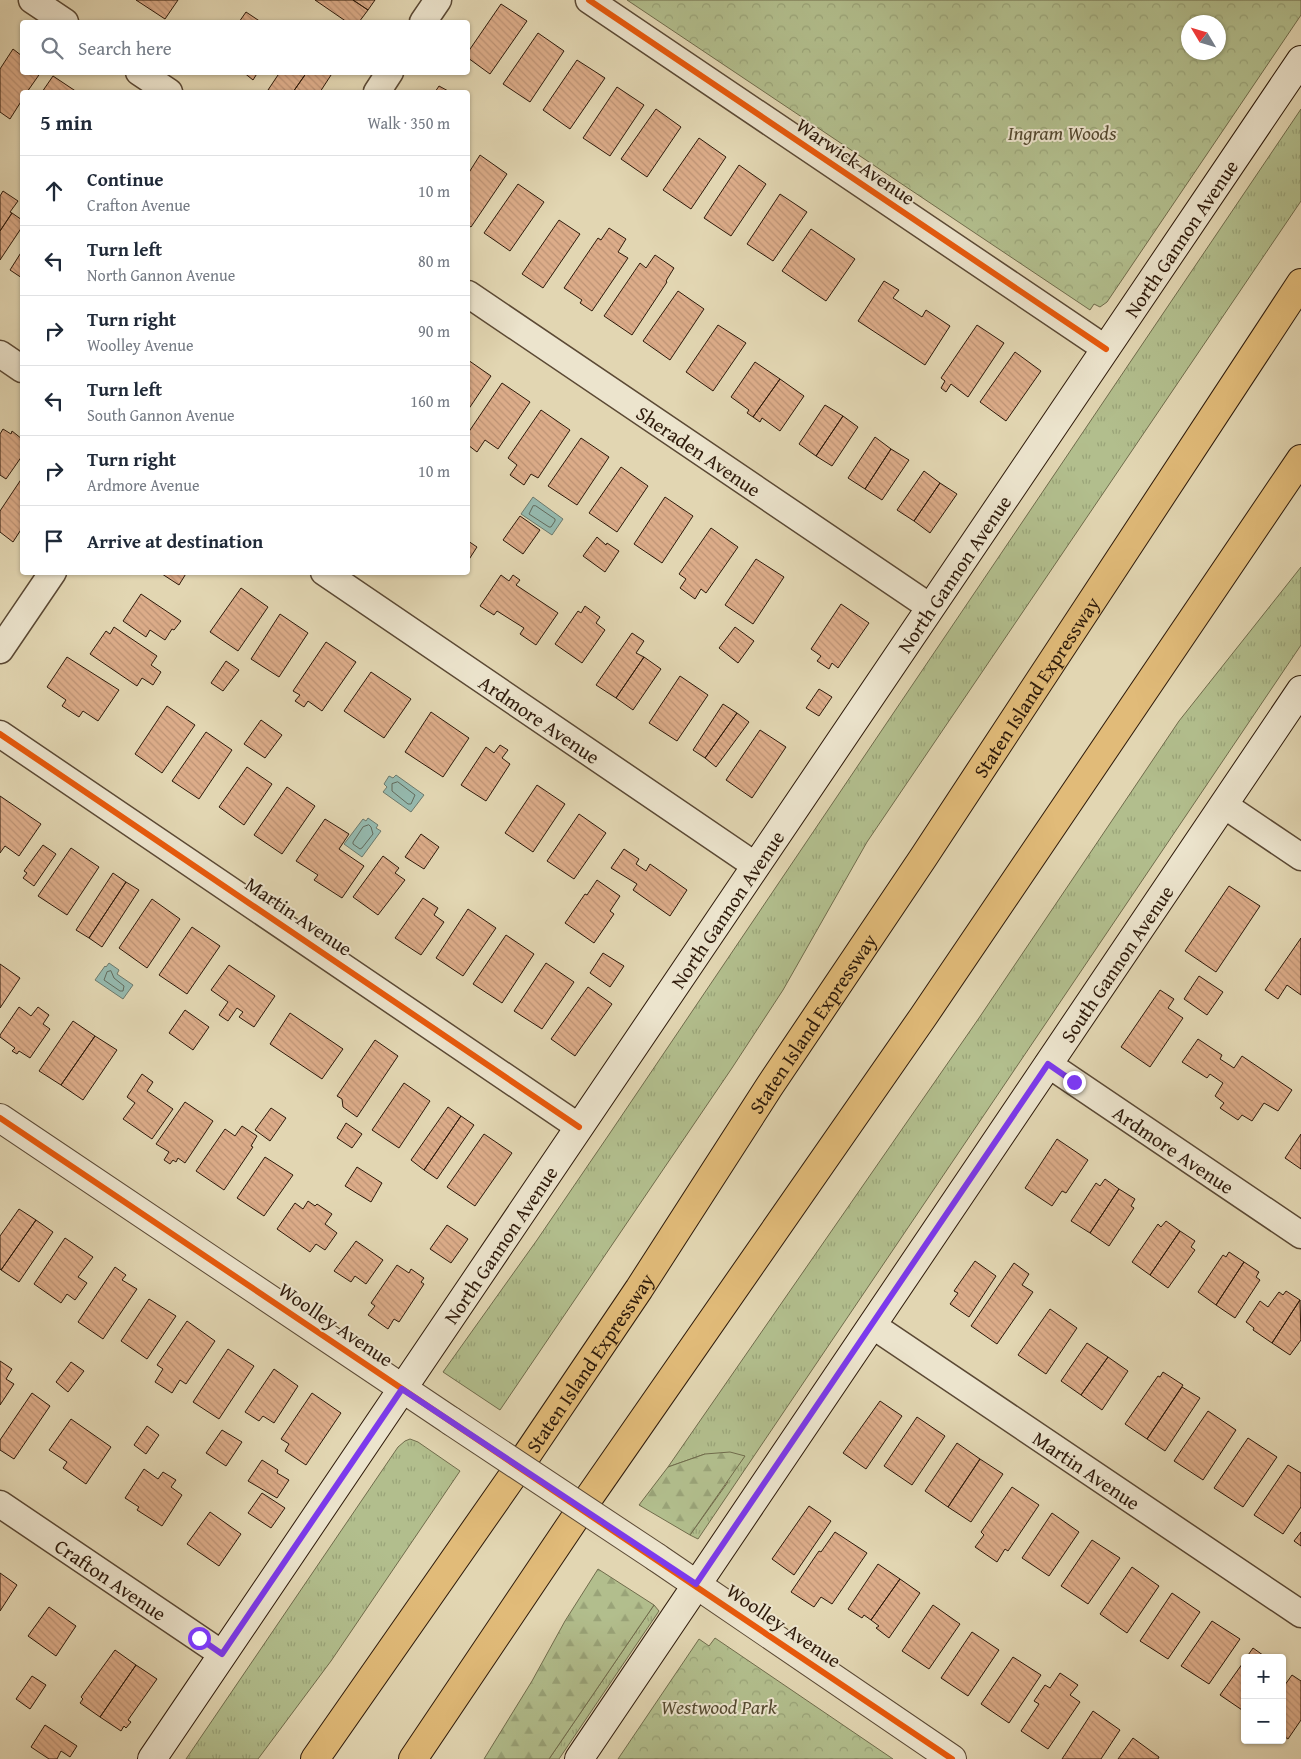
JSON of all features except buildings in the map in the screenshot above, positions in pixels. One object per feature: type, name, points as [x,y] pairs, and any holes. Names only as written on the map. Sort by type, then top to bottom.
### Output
[{"type":"highway","name":"Staten Island Expressway","points":[[316,1759],[634,1296],[774,1079],[929,850],[1301,283]]},
{"type":"highway","points":[[412,1759],[590,1496],[896,1057],[1301,459]]},
{"type":"main road","name":"North Gannon Avenue","points":[[152,1759],[1301,60]]},
{"type":"main road","name":"South Gannon Avenue","points":[[579,1759],[1301,690]]},
{"type":"main road","name":"Woolley Avenue","points":[[0,1118],[402,1389],[656,1557],[952,1759]]},
{"type":"street","points":[[32,0],[62,20]]},
{"type":"street","points":[[424,20],[438,0]]},
{"type":"street","name":"Warwick Avenue","points":[[589,0],[1106,349]]},
{"type":"street","points":[[144,75],[166,90]]},
{"type":"street","points":[[378,90],[388,75]]},
{"type":"street","name":"Sheraden Avenue","points":[[470,295],[930,607]]},
{"type":"street","points":[[0,354],[20,368]]},
{"type":"street","points":[[0,650],[51,575]]},
{"type":"street","name":"Ardmore Avenue","points":[[328,575],[756,866]]},
{"type":"street","name":"Martin Avenue","points":[[0,734],[579,1127]]},
{"type":"street","points":[[1224,805],[1301,857]]},
{"type":"street","name":"Ardmore Avenue","points":[[1048,1064],[1301,1235]]},
{"type":"street","name":"Martin Avenue","points":[[872,1325],[1301,1614]]},
{"type":"street","name":"Crafton Avenue","points":[[0,1504],[222,1654]]},
{"type":"green space","name":"Ingram Woods","points":[[627,0],[1301,0],[1301,15],[1107,302],[1100,307],[1094,304],[1090,310]]},
{"type":"green space","points":[[1301,109],[1301,201],[867,842],[783,990],[500,1410],[443,1372],[610,1133]]},
{"type":"green space","points":[[1301,567],[1301,645],[698,1539],[690,1535],[728,1482],[705,1454],[668,1467],[979,1018],[1179,721]]},
{"type":"green space","points":[[410,1439],[418,1442],[460,1471],[331,1661],[258,1759],[186,1759],[398,1447]]},
{"type":"green space","points":[[730,1452],[745,1456],[690,1535],[639,1505],[668,1467],[705,1454]]},
{"type":"green space","points":[[598,1569],[654,1605],[549,1759],[484,1759],[532,1681],[565,1621]]},
{"type":"green space","points":[[654,1605],[659,1611],[559,1759],[549,1759]]},
{"type":"green space","name":"Westwood Park","points":[[715,1638],[893,1759],[618,1759],[699,1639],[709,1646]]},
{"type":"water","points":[[533,497],[563,519],[552,535],[521,514]]},
{"type":"water","points":[[396,775],[424,795],[411,812],[383,792],[387,787],[384,784],[389,776],[393,778]]},
{"type":"water","points":[[368,818],[378,825],[376,828],[381,831],[362,857],[344,844],[363,819],[366,821]]},
{"type":"water","points":[[109,963],[119,970],[117,974],[133,985],[123,999],[95,980]]},
{"type":"cycle path","points":[[589,0],[1106,349]]},
{"type":"cycle path","points":[[0,734],[579,1127]]},
{"type":"cycle path","points":[[0,1118],[952,1759]]},
{"type":"route","points":[[199,1638],[222,1654],[402,1389],[696,1584],[1048,1064],[1074,1082]]}]
